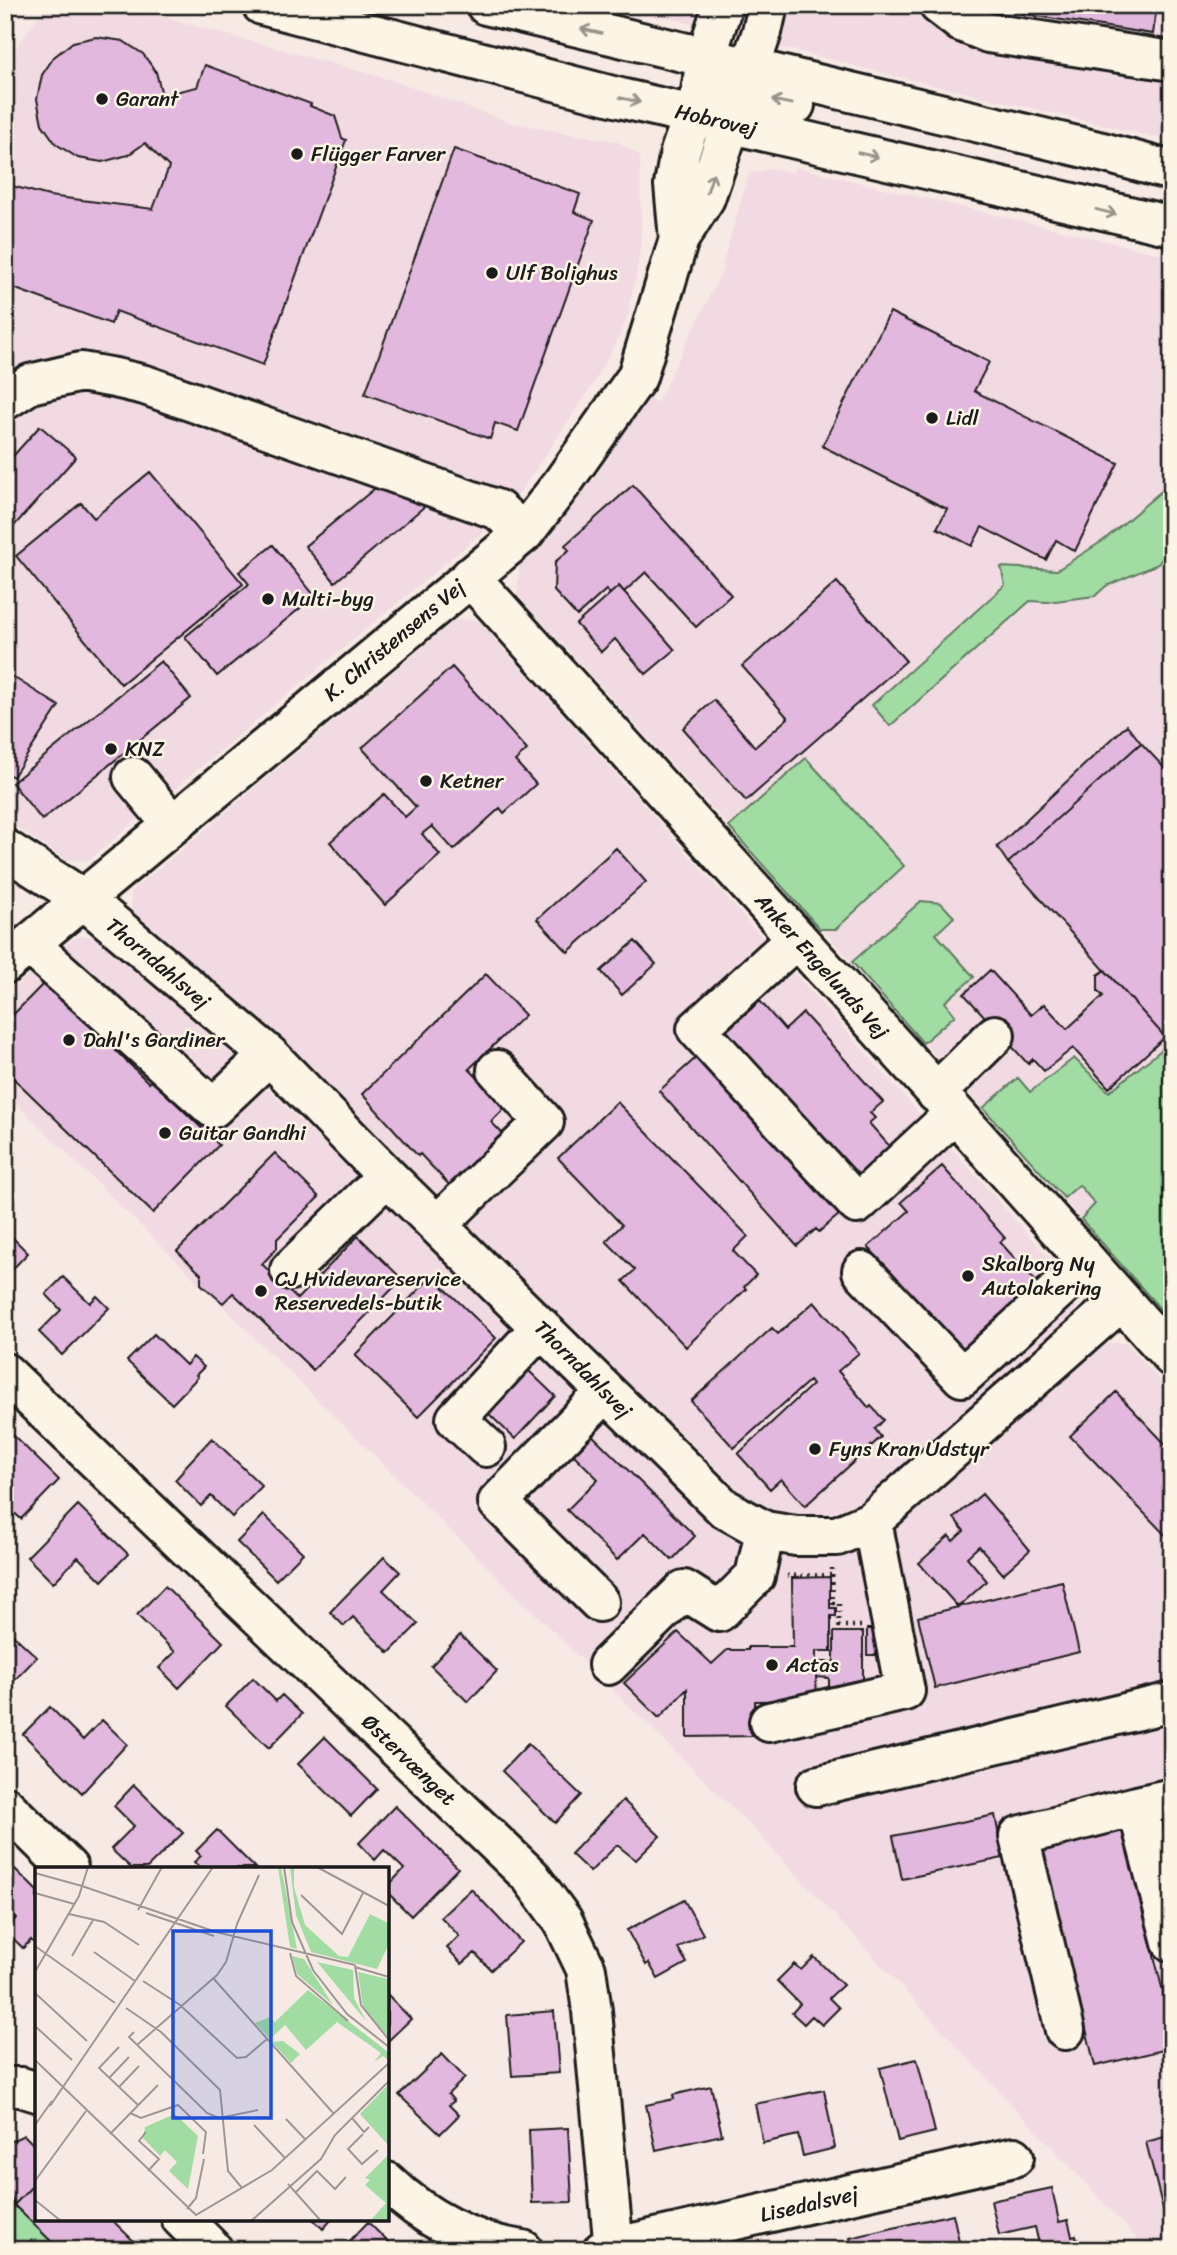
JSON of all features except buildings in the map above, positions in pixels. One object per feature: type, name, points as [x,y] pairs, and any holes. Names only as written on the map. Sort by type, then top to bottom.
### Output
[{"type":"street","name":"Hobrovej","points":[[262,5],[611,95],[700,88],[740,95],[1172,226]]},
{"type":"street","name":"Hobrovej","points":[[464,5],[499,9],[700,88],[1106,153],[1172,171]]},
{"type":"street","name":"K. Christensens Vej","points":[[679,239],[674,186],[680,152],[723,5]]},
{"type":"street","name":"K. Christensens Vej","points":[[17,954],[524,533],[637,377],[679,239],[705,198],[762,32],[768,5]]},
{"type":"street","points":[[939,5],[961,22],[988,33],[1172,61]]},
{"type":"street","points":[[740,95],[811,108],[1135,183],[1172,188]]},
{"type":"street","points":[[5,400],[30,384],[81,372],[145,385],[498,510],[524,533]]},
{"type":"street","name":"Anker Engelunds Vej","points":[[470,577],[946,1102],[1121,1301],[1167,1343]]},
{"type":"street","points":[[133,777],[172,824]]},
{"type":"street","name":"Thorndahlsvej","points":[[5,849],[82,898],[269,1055],[724,1508],[765,1531],[796,1536],[832,1535],[872,1521],[1121,1301]]},
{"type":"street","points":[[797,938],[696,1029],[857,1204],[946,1102],[995,1035]]},
{"type":"street","points":[[17,954],[213,1108],[269,1055]]},
{"type":"street","points":[[438,1224],[544,1122],[497,1070]]},
{"type":"street","points":[[290,1270],[387,1175]]},
{"type":"street","points":[[862,1271],[962,1377],[1088,1263]]},
{"type":"street","points":[[486,1447],[456,1419],[541,1327]]},
{"type":"street","name":"Østervænget","points":[[5,1373],[520,1866],[564,1921],[586,1969],[614,2249]]},
{"type":"street","points":[[599,1602],[498,1502],[606,1391]]},
{"type":"street","points":[[769,1722],[905,1691],[872,1521]]},
{"type":"street","points":[[608,1665],[684,1590],[719,1612],[755,1576],[765,1531]]},
{"type":"street","points":[[816,1786],[1172,1702]]},
{"type":"street","points":[[1065,2030],[1018,1836],[1155,1802],[1172,1942]]},
{"type":"street","points":[[5,1806],[67,1867]]},
{"type":"street","points":[[5,2087],[21,2087],[35,2091]]},
{"type":"street","name":"Lisedalsvej","points":[[603,2250],[1014,2158]]},
{"type":"street","points":[[388,2183],[407,2202],[452,2230],[501,2247],[523,2250]]},
{"type":"street","points":[[182,2220],[213,2250]]},
{"type":"path","points":[[832,1535],[833,1603],[839,1603],[839,1626],[863,1626]]},
{"type":"path","points":[[755,1576],[832,1575]]},
{"type":"path","points":[[5,2125],[9,2133]]},
{"type":"shaded area","points":[[47,5],[120,5],[391,80],[512,123],[618,142],[640,156],[641,239],[636,277],[628,308],[630,310],[617,341],[590,389],[521,491],[485,530],[89,860],[67,860],[5,820],[5,62]]},
{"type":"shaded area","points":[[626,5],[1172,5],[1172,141],[899,77]]},
{"type":"shaded area","points":[[795,167],[1172,257],[1172,1321],[852,962],[517,594],[520,563],[597,475],[646,397],[657,403],[724,267],[722,266],[749,174],[771,168],[793,173]]},
{"type":"shaded area","points":[[455,620],[479,621],[1077,1289],[1076,1311],[873,1493],[858,1503],[825,1515],[790,1514],[773,1510],[741,1492],[282,1044],[217,983],[131,911],[131,892]]},
{"type":"shaded area","points":[[77,936],[96,936],[230,1052],[708,1521],[744,1545],[786,1557],[808,1558],[850,1553],[888,1535],[1105,1343],[1126,1343],[1172,1394],[1172,2250],[1148,2250],[752,1827],[5,1092],[5,995]]},
{"type":"green space","points":[[1172,482],[1172,546],[1158,564],[1106,586],[1095,596],[1047,602],[1030,601],[890,726],[872,705],[1005,585],[1001,567],[1057,570],[1104,540]]},
{"type":"green space","points":[[806,758],[904,866],[836,929],[820,929],[729,827]]},
{"type":"green space","points":[[921,901],[941,903],[954,917],[936,934],[974,977],[945,1002],[955,1015],[923,1043],[852,962]]},
{"type":"green space","points":[[1166,1046],[1172,1052],[1172,1301],[1161,1310],[1081,1219],[1095,1204],[1079,1185],[1064,1198],[983,1108],[1018,1078],[1030,1092],[1074,1058],[1109,1092]]},
{"type":"green space","points":[[14,2205],[60,2250],[5,2250],[5,2209]]},
{"type":"place","name":"Garant","points":[[102,99]]},
{"type":"place","name":"Flügger Farver","points":[[297,154]]},
{"type":"place","name":"Ulf Bolighus","points":[[492,273]]},
{"type":"place","name":"Lidl","points":[[932,418]]},
{"type":"place","name":"Multi-byg","points":[[268,599]]},
{"type":"place","name":"KNZ","points":[[111,749]]},
{"type":"place","name":"Ketner","points":[[426,781]]},
{"type":"place","name":"Dahl's Gardiner","points":[[69,1040]]},
{"type":"place","name":"Guitar Gandhi","points":[[165,1133]]},
{"type":"place","name":"Skalborg Ny Autolakering","points":[[968,1276]]},
{"type":"place","name":"CJ Hvidevareservice Reservedels-butik","points":[[261,1291]]},
{"type":"place","name":"Fyns Kran Udstyr","points":[[815,1449]]},
{"type":"place","name":"Actas","points":[[772,1665]]}]
